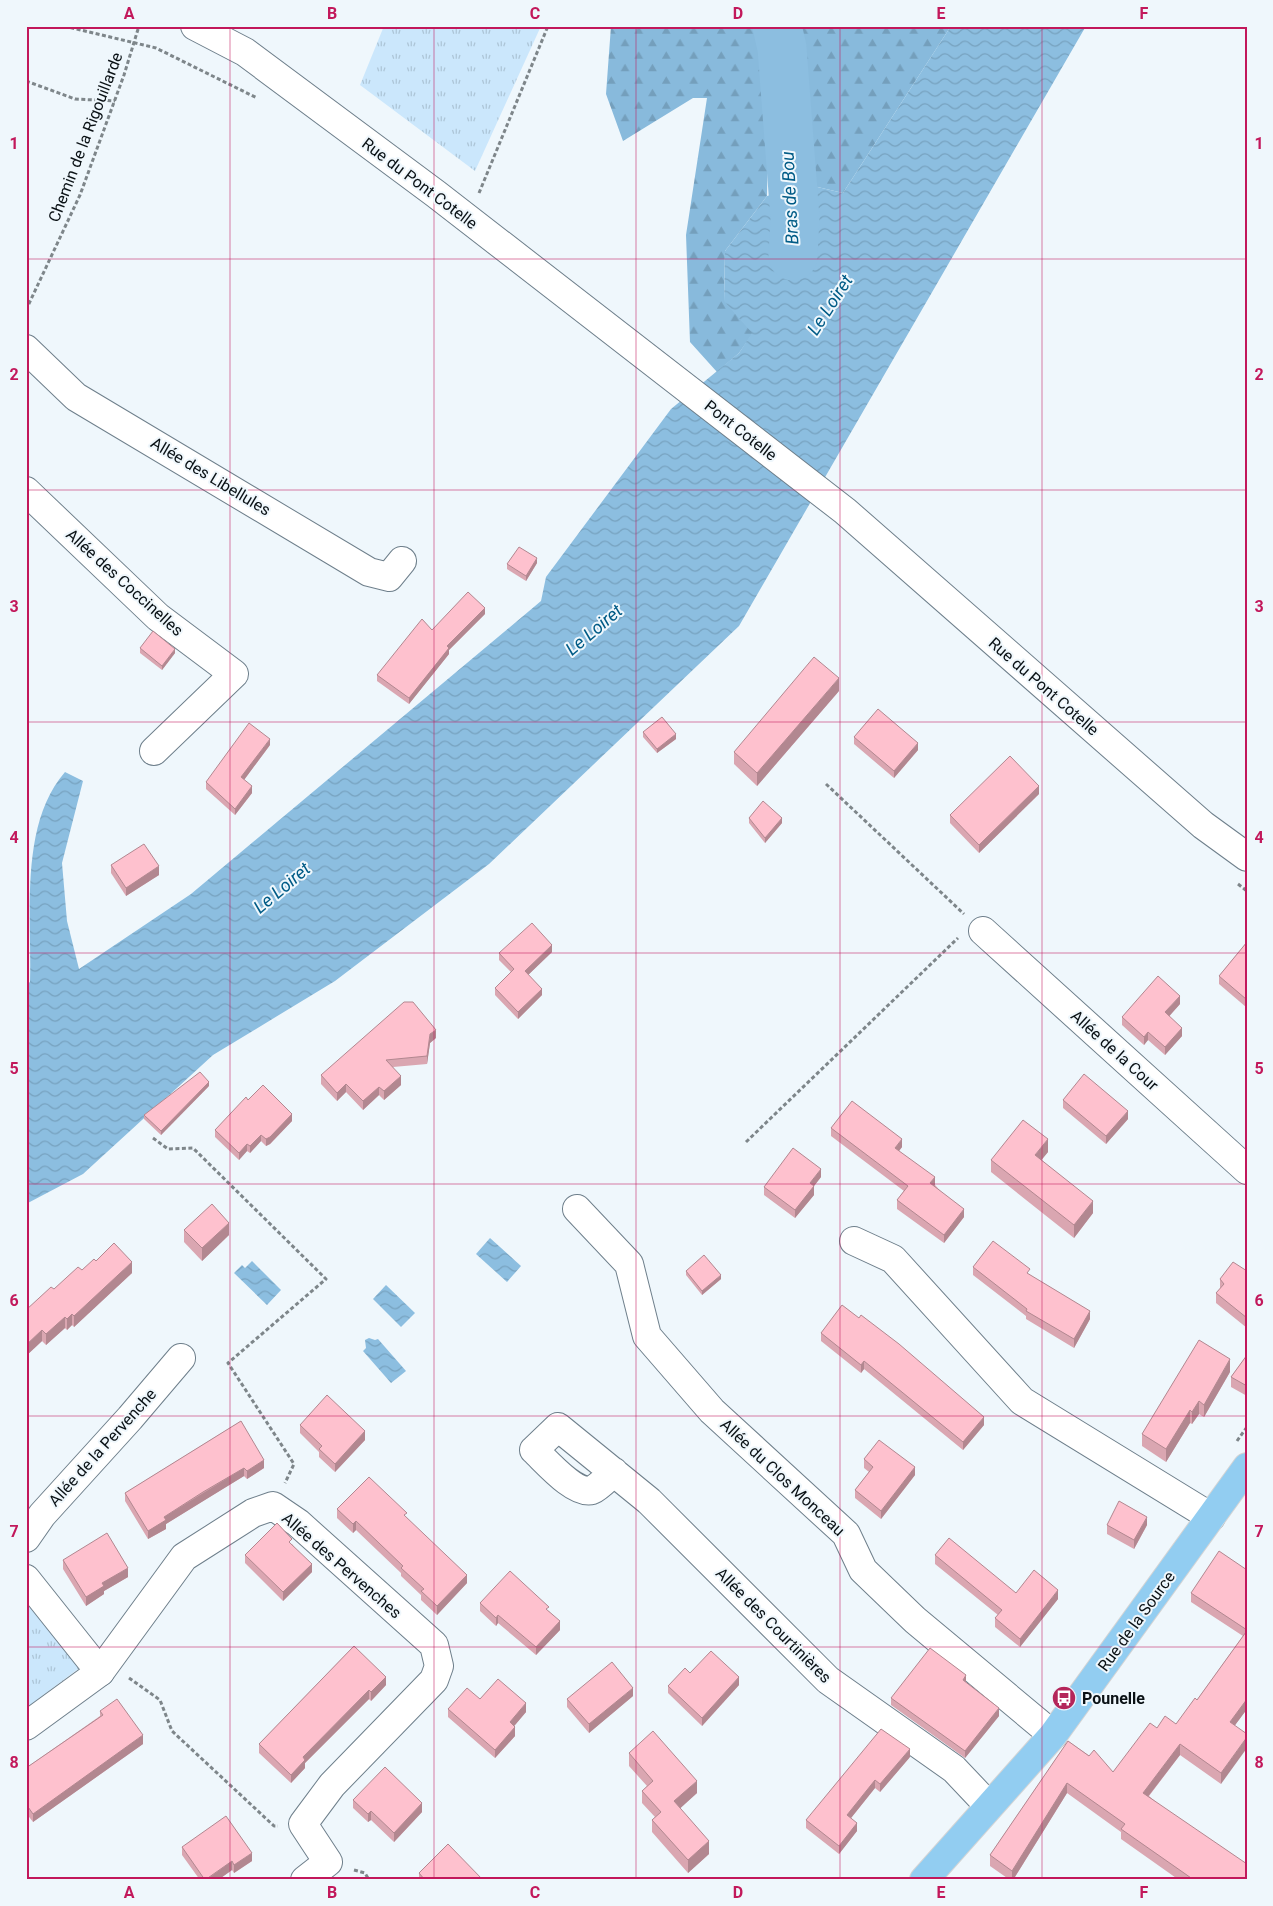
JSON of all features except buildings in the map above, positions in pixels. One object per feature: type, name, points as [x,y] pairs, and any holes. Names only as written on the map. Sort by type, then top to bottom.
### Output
[{"type":"main road","name":"Rue de la Source","points":[[933,1874],[989,1806],[1053,1735],[1211,1517],[1244,1478]]},
{"type":"street","name":"Rue du Pont Cotelle","points":[[196,26],[245,52],[638,349]]},
{"type":"street","name":"Allée des Libellules","points":[[26,348],[76,397],[369,572],[389,577],[402,561]]},
{"type":"street","name":"Pont Cotelle","points":[[638,349],[845,511]]},
{"type":"street","name":"Allée des Coccinelles","points":[[26,490],[158,617],[234,674],[154,751]]},
{"type":"street","name":"Rue du Pont Cotelle","points":[[845,511],[1203,825],[1247,857]]},
{"type":"street","name":"Allée de la Cour","points":[[983,932],[1247,1170]]},
{"type":"street","name":"Allée du Clos Monceau","points":[[577,1209],[630,1264],[647,1336],[712,1411],[846,1534],[863,1570],[915,1620],[1053,1735]]},
{"type":"street","points":[[854,1241],[892,1259],[1022,1401],[1211,1517]]},
{"type":"street","name":"Allée de la Pervenche","points":[[26,1538],[42,1515],[130,1418],[181,1358]]},
{"type":"street","name":"Allée des Courtinières","points":[[614,1472],[649,1501],[828,1680],[954,1769],[989,1806]]},
{"type":"street","name":"Allée des Pervenches","points":[[26,1726],[103,1667],[184,1557],[253,1513],[273,1506],[298,1523],[434,1645],[439,1666],[434,1680],[332,1785],[303,1824]]},
{"type":"street","points":[[26,1579],[103,1667]]},
{"type":"street","points":[[303,1824],[328,1862],[305,1880]]},
{"type":"path","points":[[64,26],[156,48],[264,101]]},
{"type":"path","name":"Chemin de la Rigouillarde","points":[[26,310],[80,194],[115,101],[139,26]]},
{"type":"path","points":[[468,219],[548,26]]},
{"type":"path","points":[[26,81],[75,99],[115,101]]},
{"type":"path","points":[[826,784],[983,932]]},
{"type":"path","points":[[746,1142],[962,934],[983,932]]},
{"type":"path","points":[[153,1138],[168,1149],[193,1148],[326,1279],[228,1363],[294,1464],[273,1506]]},
{"type":"path","points":[[103,1667],[160,1700],[172,1731],[274,1826],[303,1824]]},
{"type":"green space","points":[[384,26],[541,26],[475,171],[360,85]]},
{"type":"green space","points":[[611,26],[757,26],[768,135],[767,196],[725,251],[724,300],[753,333],[739,353],[717,372],[690,342],[686,235],[707,98],[693,98],[623,141],[606,94]]},
{"type":"green space","points":[[797,26],[951,26],[843,193],[809,185]]},
{"type":"green space","points":[[26,1591],[82,1666],[26,1708]]},
{"type":"water","name":"Le Loiret","points":[[951,26],[1086,26],[739,626],[489,864],[335,981],[213,1055],[83,1174],[26,1204],[26,985],[30,982],[31,872],[34,844],[40,818],[50,794],[65,772],[83,781],[62,863],[67,921],[79,969],[191,894],[541,601],[546,577],[671,409],[739,353],[752,333],[724,301],[725,251],[767,196],[809,185],[843,193]]},
{"type":"water","points":[[490,1238],[521,1266],[507,1282],[476,1254]]},
{"type":"water","points":[[252,1261],[281,1290],[267,1305],[234,1273],[242,1265],[245,1268]]},
{"type":"water","points":[[386,1285],[415,1313],[401,1327],[373,1299]]},
{"type":"water","points":[[369,1338],[378,1339],[406,1371],[391,1383],[363,1351],[366,1348],[365,1340]]},
{"type":"waterway","name":"Bras de Bou","points":[[777,26],[782,48],[795,218],[793,256]]},
{"type":"place","name":"Pounelle","points":[[1064,1698]]}]
